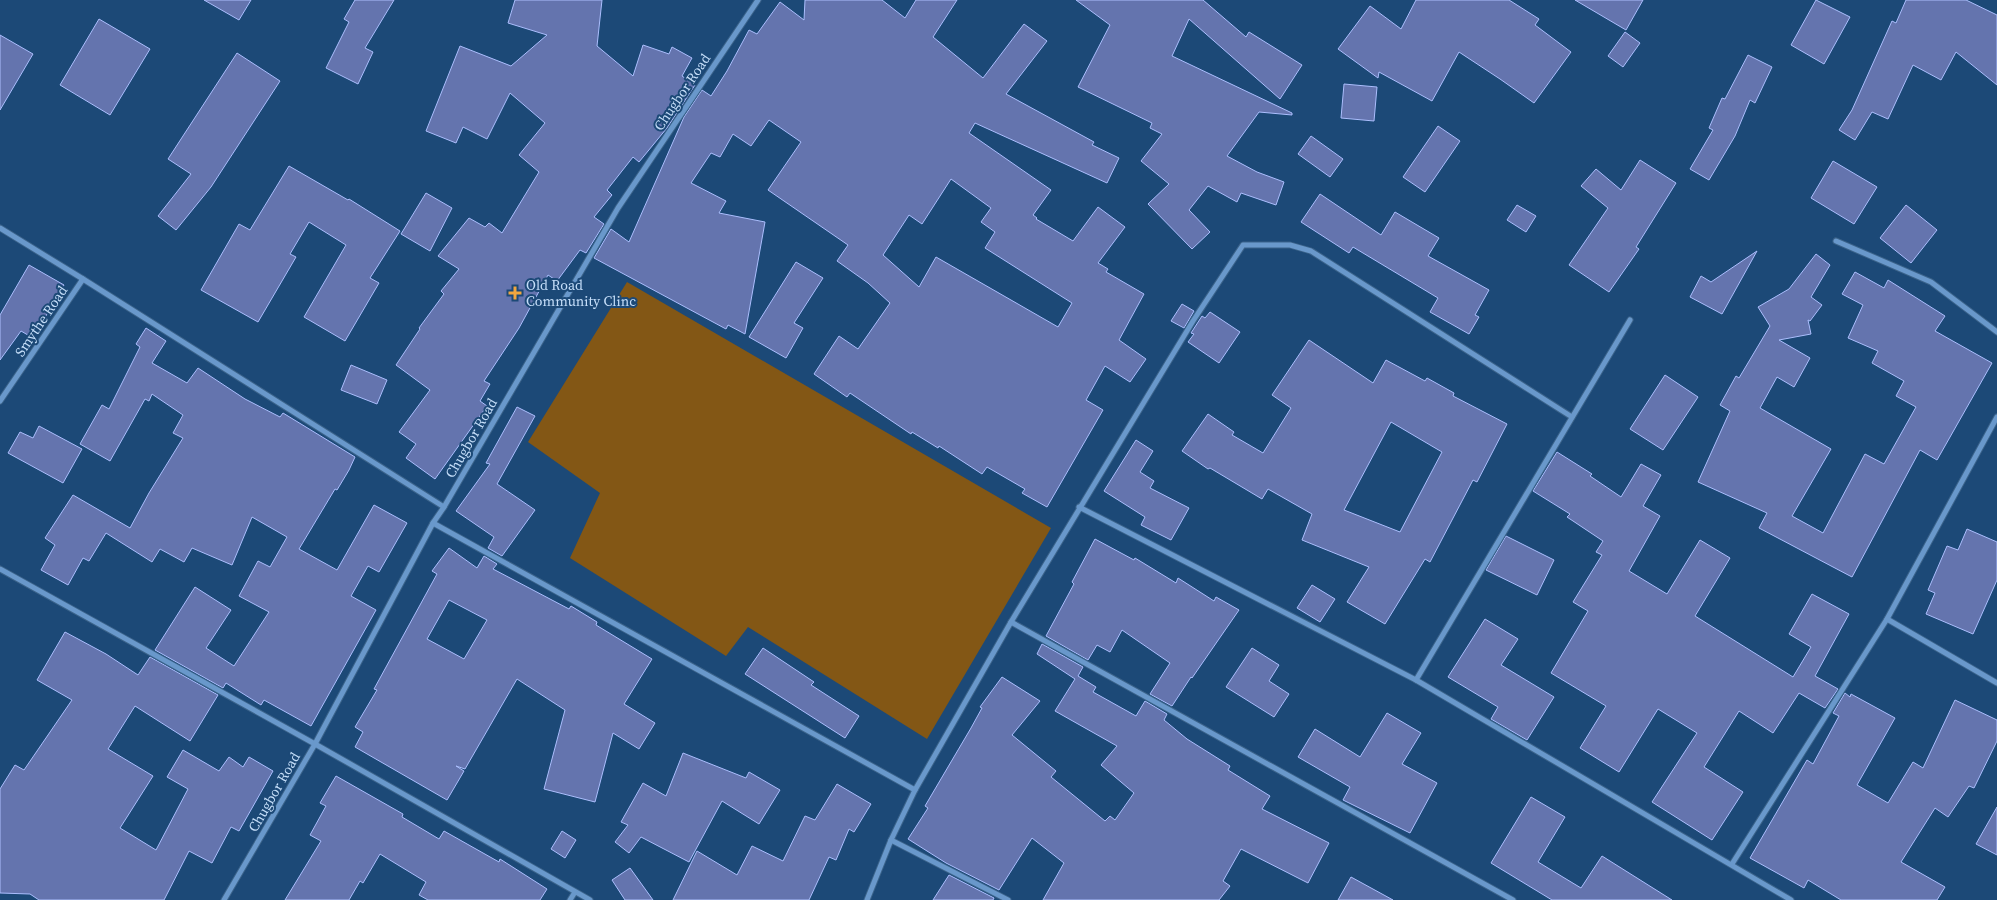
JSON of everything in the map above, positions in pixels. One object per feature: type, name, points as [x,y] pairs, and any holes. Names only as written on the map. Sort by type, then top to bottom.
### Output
[{"type":"street","name":"Chugbor Road","points":[[224,900],[315,744],[433,523],[618,208],[758,0]]},
{"type":"street","points":[[0,228],[444,507]]},
{"type":"street","points":[[1836,241],[1931,282],[1997,332]]},
{"type":"street","points":[[867,900],[915,790],[1011,622],[1193,321],[1243,245],[1290,245],[1311,251],[1572,417]]},
{"type":"street","name":"Smythe Road","points":[[0,401],[83,279]]},
{"type":"street","points":[[1416,680],[1630,320]]},
{"type":"street","points":[[1732,864],[1887,619],[1997,417]]},
{"type":"street","points":[[1079,507],[1416,680],[1792,900]]},
{"type":"street","points":[[433,523],[915,790]]},
{"type":"street","points":[[0,569],[315,744],[590,900]]},
{"type":"street","points":[[1887,619],[1997,683]]},
{"type":"street","points":[[1011,622],[1513,900]]},
{"type":"street","points":[[892,840],[1008,900]]},
{"type":"street","points":[[570,900],[574,892]]},
{"type":"shaded area","points":[[627,282],[1051,528],[927,739],[748,627],[726,656],[570,558],[600,493],[528,442]]},
{"type":"building","points":[[204,0],[251,0],[239,20]]},
{"type":"building","points":[[355,0],[394,0],[365,48],[373,52],[358,84],[326,68],[349,22],[344,19]]},
{"type":"building","points":[[515,0],[602,0],[597,46],[633,76],[643,45],[669,54],[672,47],[692,58],[682,76],[695,85],[667,128],[639,162],[633,157],[607,190],[612,195],[594,217],[604,224],[586,253],[580,250],[557,281],[548,275],[519,328],[484,381],[490,384],[480,401],[487,406],[435,479],[406,458],[416,444],[399,432],[430,390],[396,365],[419,328],[444,294],[441,291],[459,269],[438,256],[469,218],[485,227],[489,223],[502,233],[539,172],[519,155],[545,123],[510,93],[487,139],[463,127],[456,143],[426,131],[460,46],[511,66],[547,35],[508,23]]},
{"type":"building","points":[[805,0],[882,0],[905,18],[916,0],[957,0],[933,37],[983,78],[1024,24],[1047,41],[1006,94],[1094,142],[1092,145],[1119,158],[1107,183],[975,123],[969,133],[1051,190],[1033,215],[1036,219],[1073,241],[1098,207],[1125,227],[1098,263],[1108,269],[1106,272],[1144,294],[1119,340],[1146,359],[1130,382],[1105,366],[1086,400],[1103,410],[1047,507],[1022,493],[1025,489],[987,467],[982,474],[939,446],[938,448],[912,432],[911,434],[850,393],[847,397],[814,374],[839,336],[858,349],[890,303],[868,283],[837,261],[848,245],[768,190],[801,142],[769,120],[751,146],[733,134],[720,157],[711,153],[691,183],[726,201],[719,213],[765,222],[745,334],[728,325],[726,329],[594,258],[611,229],[629,242],[684,117],[702,90],[711,96],[749,30],[757,34],[780,2],[804,20]],"holes":[[[951,179],[991,208],[981,222],[995,232],[985,248],[1072,303],[1058,327],[936,257],[919,287],[883,255],[909,215],[922,224]]]},
{"type":"building","points":[[1076,0],[1203,0],[1246,37],[1249,32],[1302,65],[1280,99],[1189,19],[1172,56],[1292,113],[1292,115],[1259,112],[1227,156],[1257,172],[1284,182],[1276,205],[1241,193],[1237,202],[1208,186],[1189,210],[1210,232],[1192,249],[1148,204],[1169,184],[1141,161],[1162,134],[1150,128],[1152,123],[1078,87],[1110,25]]},
{"type":"building","points":[[1416,0],[1509,0],[1539,19],[1535,25],[1571,52],[1534,103],[1459,52],[1432,101],[1379,72],[1378,78],[1338,49],[1370,6],[1401,29]]},
{"type":"building","points":[[1575,0],[1643,0],[1626,30]]},
{"type":"building","points":[[1816,0],[1850,17],[1824,64],[1791,45]]},
{"type":"building","points":[[1906,0],[1966,0],[1997,15],[1997,85],[1956,52],[1941,80],[1913,65],[1888,119],[1872,112],[1855,140],[1839,130],[1852,110],[1892,21],[1896,23]]},
{"type":"building","points":[[99,19],[150,49],[110,115],[60,85]]},
{"type":"building","points":[[1625,32],[1640,43],[1623,67],[1608,56]]},
{"type":"building","points":[[0,35],[33,54],[0,110]]},
{"type":"building","points":[[237,53],[280,81],[211,187],[176,230],[158,216],[191,174],[168,159]]},
{"type":"building","points":[[1748,55],[1772,67],[1755,103],[1750,100],[1735,136],[1709,180],[1690,169],[1713,130],[1709,128],[1722,98],[1725,99]]},
{"type":"building","points":[[1344,84],[1377,87],[1374,121],[1341,118]]},
{"type":"building","points":[[1438,126],[1460,141],[1425,192],[1403,177]]},
{"type":"building","points":[[1311,136],[1343,159],[1330,177],[1298,154]]},
{"type":"building","points":[[1640,160],[1676,183],[1636,247],[1639,249],[1609,292],[1569,265],[1608,208],[1581,186],[1596,169],[1621,190]]},
{"type":"building","points":[[1833,161],[1877,187],[1854,224],[1811,198]]},
{"type":"building","points":[[289,166],[349,199],[400,231],[370,278],[379,283],[345,341],[304,317],[346,245],[309,222],[290,254],[296,257],[258,322],[201,290],[239,224],[250,230]]},
{"type":"building","points":[[426,193],[452,208],[430,251],[401,234]]},
{"type":"building","points":[[1320,194],[1381,235],[1395,212],[1439,238],[1428,256],[1489,290],[1475,315],[1479,317],[1469,334],[1430,312],[1438,298],[1353,247],[1349,253],[1301,222]]},
{"type":"building","points":[[1517,205],[1536,216],[1526,232],[1507,220]]},
{"type":"building","points":[[1906,205],[1937,230],[1911,263],[1880,238]]},
{"type":"building","points":[[1757,251],[1722,314],[1690,297],[1701,276],[1711,282]]},
{"type":"building","points":[[1816,254],[1830,265],[1811,297],[1822,305],[1810,321],[1808,320],[1811,334],[1779,340],[1810,358],[1794,387],[1777,377],[1760,408],[1831,449],[1792,516],[1823,533],[1865,454],[1884,464],[1916,407],[1896,396],[1904,381],[1872,363],[1878,351],[1848,338],[1863,305],[1842,294],[1855,272],[1884,288],[1888,280],[1945,316],[1935,331],[1992,363],[1937,460],[1920,450],[1852,577],[1759,528],[1767,513],[1698,482],[1730,411],[1720,405],[1736,376],[1739,378],[1770,326],[1758,307],[1789,289]]},
{"type":"building","points":[[796,262],[823,278],[794,323],[803,328],[786,358],[749,337]]},
{"type":"building","points":[[29,265],[64,285],[33,338],[21,331],[0,360],[0,315]]},
{"type":"building","points":[[1182,304],[1194,311],[1184,328],[1171,321]]},
{"type":"building","points":[[1210,312],[1240,332],[1219,363],[1188,342],[1194,334],[1191,333],[1202,316],[1205,318]]},
{"type":"building","points":[[146,328],[166,341],[152,363],[187,383],[198,368],[245,399],[280,417],[283,413],[355,457],[337,490],[335,489],[299,549],[337,570],[374,505],[407,523],[379,572],[368,566],[351,596],[376,610],[311,726],[264,700],[261,705],[226,683],[223,688],[155,650],[195,587],[231,610],[206,648],[234,666],[269,612],[239,596],[258,561],[270,567],[287,537],[252,517],[232,565],[192,548],[184,562],[160,549],[152,562],[106,533],[89,561],[83,558],[68,585],[41,570],[55,545],[45,538],[73,495],[130,528],[183,438],[173,433],[183,415],[152,394],[149,401],[145,399],[110,461],[80,444],[102,405],[109,409],[140,347],[136,344]]},
{"type":"building","points":[[1309,340],[1373,383],[1386,360],[1425,381],[1427,378],[1454,393],[1453,396],[1507,424],[1477,482],[1473,480],[1430,562],[1425,559],[1385,624],[1347,602],[1369,567],[1302,540],[1312,514],[1268,489],[1262,499],[1210,468],[1208,469],[1182,451],[1208,414],[1234,432],[1232,435],[1263,453],[1291,408],[1272,395]],"holes":[[[1391,422],[1442,452],[1400,532],[1344,510]]]},
{"type":"building","points":[[351,365],[387,380],[377,404],[341,390]]},
{"type":"building","points":[[1665,375],[1698,397],[1663,450],[1630,429]]},
{"type":"building","points":[[517,407],[535,416],[497,484],[535,510],[502,556],[488,548],[494,537],[456,511],[490,464],[486,463]]},
{"type":"building","points":[[39,426],[82,449],[63,483],[8,453],[20,432],[33,438]]},
{"type":"building","points":[[1136,440],[1153,451],[1140,472],[1154,481],[1150,488],[1189,508],[1171,540],[1141,525],[1145,517],[1104,491]]},
{"type":"building","points":[[1557,452],[1592,474],[1590,476],[1621,497],[1641,464],[1661,475],[1643,506],[1660,516],[1629,571],[1667,594],[1700,540],[1730,558],[1695,616],[1793,677],[1811,647],[1789,634],[1812,594],[1849,614],[1815,676],[1838,689],[1825,708],[1799,693],[1773,733],[1739,711],[1704,767],[1743,792],[1712,840],[1652,802],[1697,733],[1658,709],[1619,772],[1580,748],[1606,706],[1551,673],[1588,611],[1573,602],[1602,555],[1596,552],[1603,541],[1567,517],[1570,514],[1533,491]]},
{"type":"building","points":[[1967,529],[1997,542],[1997,580],[1973,634],[1926,614],[1935,593],[1928,590],[1947,546],[1958,550]]},
{"type":"building","points":[[1506,536],[1554,560],[1537,595],[1486,570]]},
{"type":"building","points":[[1095,539],[1134,560],[1135,558],[1176,583],[1178,578],[1214,601],[1216,597],[1239,610],[1172,706],[1150,694],[1170,663],[1122,630],[1110,652],[1097,645],[1088,660],[1046,636],[1074,584],[1072,582]]},
{"type":"building","points":[[449,548],[477,568],[484,556],[497,564],[493,569],[569,609],[571,606],[597,622],[596,625],[652,659],[624,704],[655,723],[639,749],[613,733],[595,802],[544,789],[565,710],[517,679],[465,769],[456,766],[464,771],[447,800],[355,747],[363,732],[355,727],[377,690],[374,689],[437,574],[432,571]],"holes":[[[449,600],[487,620],[464,659],[427,639]]]},
{"type":"building","points":[[1312,585],[1335,599],[1320,622],[1297,608]]},
{"type":"building","points":[[1485,619],[1518,639],[1501,665],[1554,697],[1527,740],[1491,719],[1498,707],[1448,677]]},
{"type":"building","points":[[65,632],[106,654],[138,675],[150,657],[218,695],[190,741],[135,706],[108,749],[153,776],[120,828],[156,850],[188,789],[167,777],[183,750],[219,771],[229,757],[243,767],[249,757],[273,771],[239,831],[231,827],[212,863],[189,851],[164,900],[39,900],[30,894],[0,893],[0,789],[15,765],[24,770],[72,700],[37,680]]},
{"type":"building","points":[[1042,644],[1083,667],[1078,676],[1096,687],[1093,692],[1136,716],[1145,701],[1167,714],[1164,720],[1187,739],[1230,766],[1228,770],[1270,796],[1262,809],[1329,843],[1308,883],[1241,849],[1223,881],[1230,886],[1219,900],[1043,900],[1064,863],[1032,838],[999,890],[946,863],[908,839],[928,808],[925,806],[971,728],[982,708],[980,707],[1002,677],[1040,701],[1012,735],[1056,771],[1051,777],[1105,821],[1110,816],[1115,820],[1134,793],[1101,765],[1117,746],[1055,711],[1075,679],[1037,654]]},
{"type":"building","points":[[763,648],[814,682],[811,685],[859,716],[845,738],[745,674]]},
{"type":"building","points":[[1252,648],[1279,665],[1269,681],[1289,694],[1274,717],[1226,687]]},
{"type":"building","points":[[1845,693],[1850,697],[1851,694],[1895,718],[1857,785],[1888,803],[1913,762],[1923,768],[1955,700],[1997,720],[1997,741],[1974,788],[1969,786],[1948,817],[1935,808],[1901,862],[1945,887],[1937,900],[1841,900],[1808,880],[1804,888],[1750,858],[1807,760],[1813,764],[1839,716],[1833,713]]},
{"type":"building","points":[[1387,713],[1421,733],[1402,764],[1437,783],[1410,833],[1343,800],[1350,787],[1298,757],[1315,729],[1360,757]]},
{"type":"building","points":[[683,753],[746,778],[749,772],[780,790],[759,824],[722,801],[689,862],[641,837],[629,853],[615,842],[628,825],[621,822],[643,783],[666,796]]},
{"type":"building","points":[[336,776],[403,814],[402,817],[439,839],[444,831],[499,862],[500,859],[547,889],[540,900],[428,900],[419,895],[426,882],[380,854],[363,883],[360,881],[349,900],[285,900],[321,841],[310,835],[326,806],[320,803]]},
{"type":"building","points":[[837,784],[871,804],[854,832],[849,829],[836,860],[829,857],[809,900],[673,900],[697,851],[737,875],[752,846],[783,861],[805,816],[815,820]]},
{"type":"building","points":[[1531,797],[1565,817],[1538,862],[1581,888],[1602,856],[1672,900],[1552,900],[1491,863]]},
{"type":"building","points":[[1997,807],[1997,855],[1976,844]]},
{"type":"building","points":[[562,831],[576,840],[565,858],[551,849]]},
{"type":"building","points":[[630,868],[653,900],[625,900],[612,880]]},
{"type":"building","points":[[949,875],[994,898],[993,900],[933,900]]},
{"type":"building","points":[[1351,877],[1393,900],[1338,900]]},
{"type":"place","name":"Old Road Community Clinc","points":[[515,293]]}]
